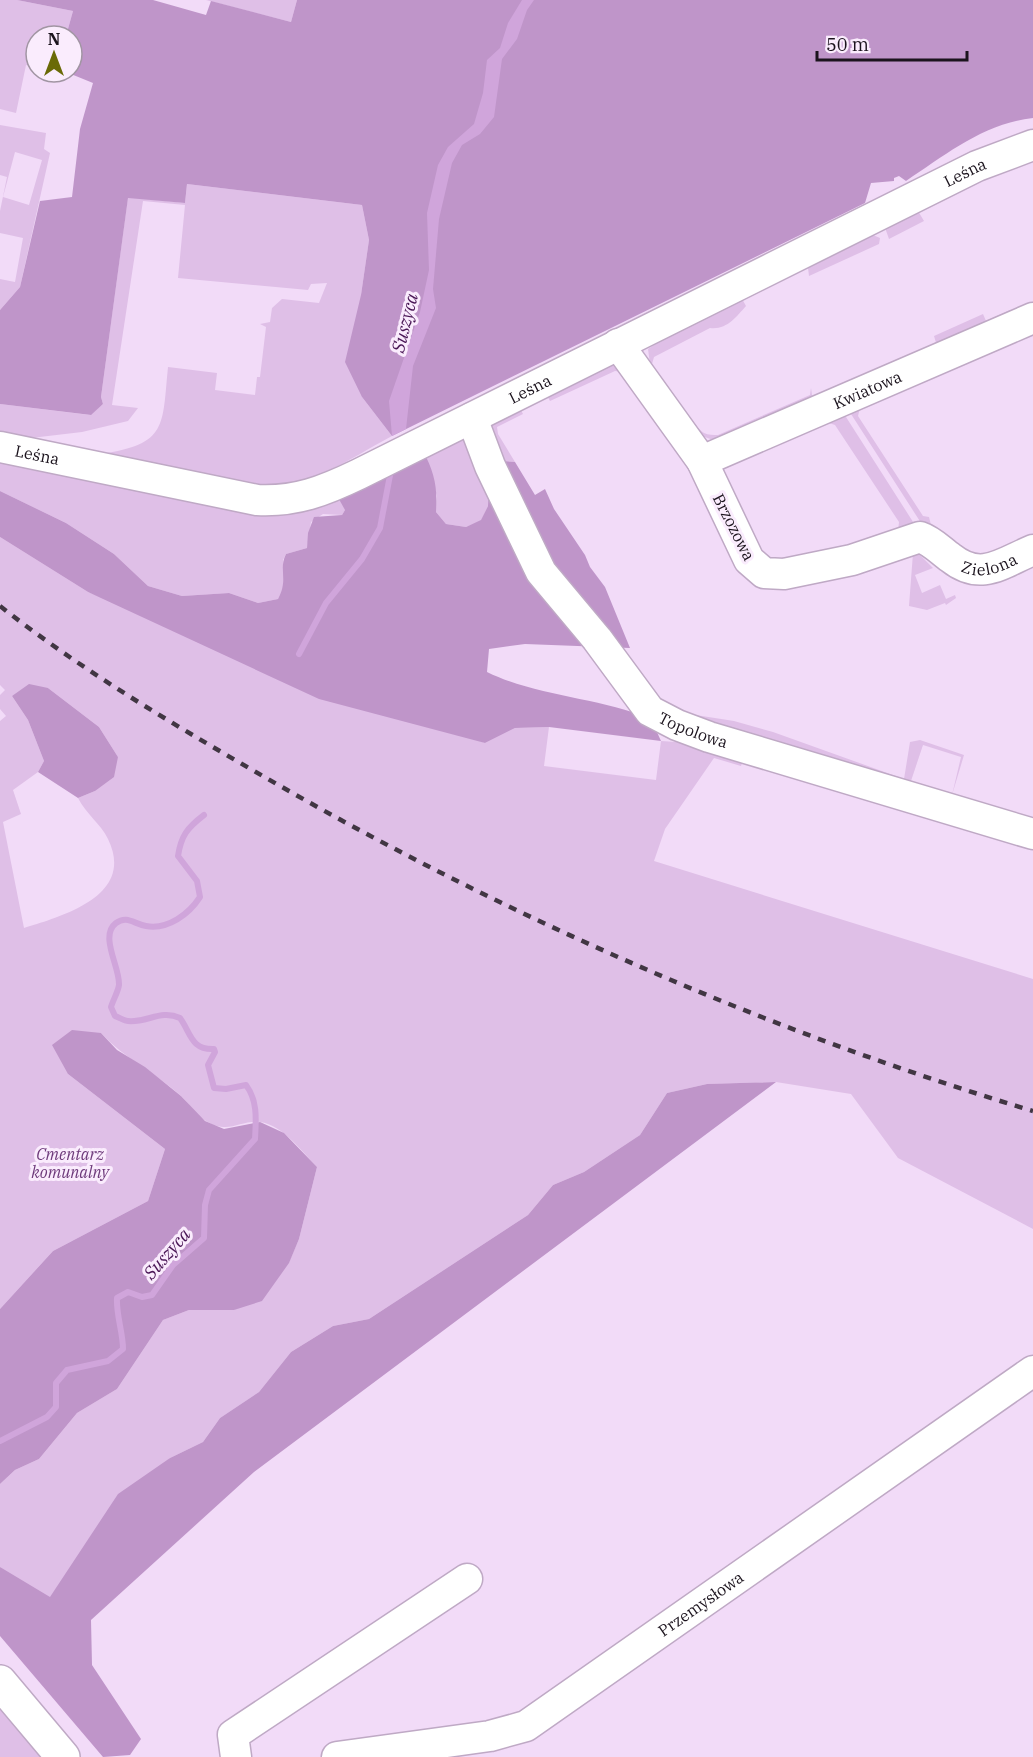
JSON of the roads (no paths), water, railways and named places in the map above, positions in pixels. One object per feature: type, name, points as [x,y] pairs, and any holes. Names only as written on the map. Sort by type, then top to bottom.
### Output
[{"type":"main road","points":[[0,1682],[63,1757]]},
{"type":"street","name":"Leśna","points":[[0,447],[257,500],[293,500],[309,496],[359,474],[977,166],[1033,146]]},
{"type":"street","name":"Kwiatowa","points":[[702,461],[1033,318]]},
{"type":"street","name":"Brzozowa","points":[[618,344],[702,461],[749,560],[764,573],[784,574],[852,560],[920,537]]},
{"type":"street","name":"Topolowa","points":[[472,418],[490,466],[541,572],[597,639],[650,711],[677,725],[709,737],[1033,834]]},
{"type":"street","name":"Zielona","points":[[920,537],[928,540],[961,567],[971,571],[984,571],[1033,550]]},
{"type":"street","name":"Przemysłowa","points":[[338,1757],[490,1736],[526,1726],[1033,1371]]},
{"type":"street","points":[[236,1757],[233,1735],[467,1579]]},
{"type":"waterway","name":"Suszyca","points":[[299,654],[326,603],[362,559],[380,528],[391,470]]},
{"type":"waterway","name":"Suszyca","points":[[0,1441],[47,1417],[56,1407],[56,1383],[67,1370],[108,1361],[123,1349],[117,1298],[128,1292],[142,1297],[152,1295],[173,1265],[204,1238],[205,1205],[209,1190],[255,1139],[254,1104],[246,1085],[226,1089],[214,1088],[208,1065],[215,1052],[214,1049],[206,1049],[196,1044],[180,1018],[167,1015],[126,1021],[115,1016],[111,1007],[119,985],[110,944],[111,929],[116,923],[124,920],[146,926],[162,926],[184,915],[200,897],[197,881],[178,856],[186,833],[204,815]]},
{"type":"railway","points":[[0,606],[97,676],[268,779],[359,830],[546,924],[641,967],[835,1045],[1033,1111]]},
{"type":"park label","name":"Cmentarz komunalny","points":[[70,1163]]}]
